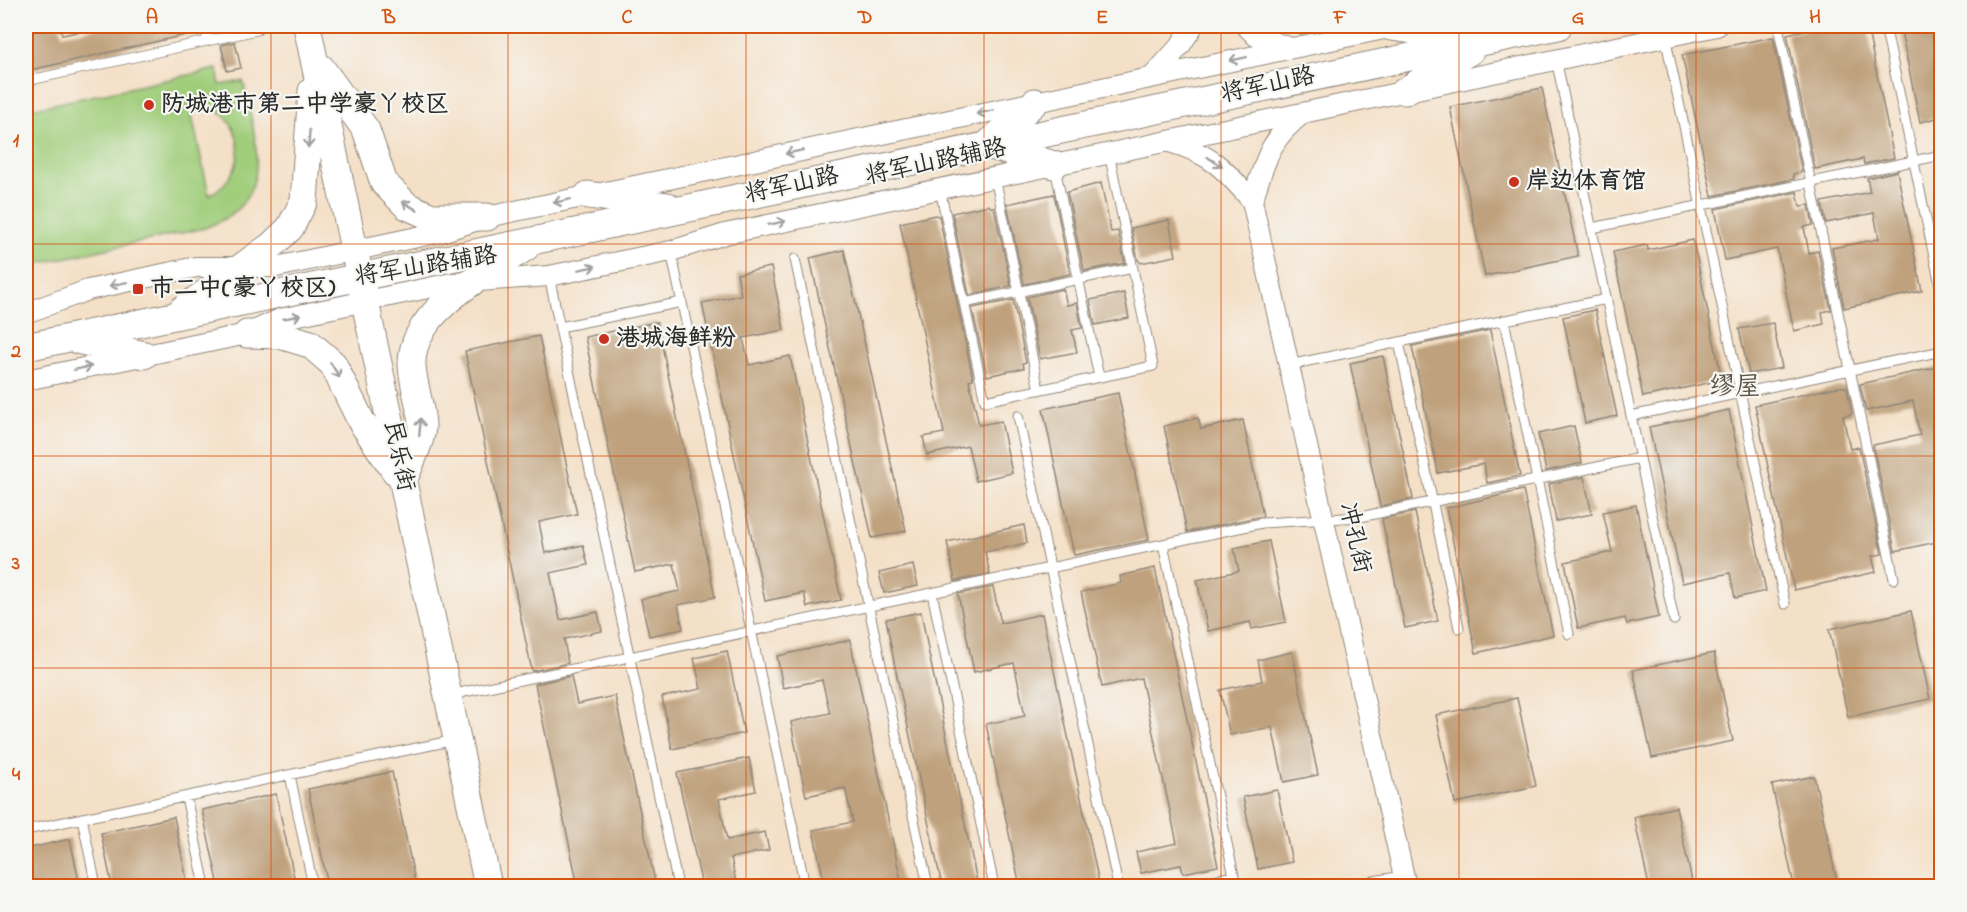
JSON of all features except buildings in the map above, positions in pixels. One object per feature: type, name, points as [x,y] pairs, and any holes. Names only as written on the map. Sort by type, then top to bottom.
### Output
[{"type":"street","name":"民乐街","points":[[308,26],[488,886]]},
{"type":"street","points":[[1152,77],[1180,46],[1193,26]]},
{"type":"street","points":[[1246,26],[1256,36],[1291,48]]},
{"type":"street","points":[[1394,26],[1487,40]]},
{"type":"street","name":"将军山路辅路","points":[[26,380],[248,334],[441,232],[487,217],[1291,48],[1333,32],[1394,26]]},
{"type":"street","name":"将军山路","points":[[26,347],[1558,26]]},
{"type":"street","name":"将军山路辅路","points":[[26,313],[88,290],[196,267],[276,267],[452,283],[549,276],[671,251],[725,234],[1717,26]]},
{"type":"street","points":[[1405,91],[1487,40]]},
{"type":"street","points":[[315,60],[366,130],[384,183],[407,206],[432,217],[487,217]]},
{"type":"street","points":[[174,316],[291,228],[304,201],[315,60]]},
{"type":"street","points":[[987,145],[1035,102]]},
{"type":"street","points":[[1252,201],[1270,148],[1281,131],[1304,112]]},
{"type":"street","name":"冲孔街","points":[[1166,141],[1196,150],[1224,168],[1252,201],[1406,884]]},
{"type":"street","points":[[987,145],[1054,165]]},
{"type":"street","points":[[588,195],[687,208]]},
{"type":"street","points":[[403,483],[422,427],[412,363],[421,332],[430,316],[536,240]]},
{"type":"street","points":[[248,334],[280,335],[310,344],[333,364],[361,421],[403,483]]},
{"type":"street","points":[[67,338],[144,356]]},
{"type":"street","points":[[1376,886],[1406,884]]},
{"type":"lane","points":[[205,26],[208,41]]},
{"type":"lane","points":[[1778,26],[1894,579]]},
{"type":"lane","points":[[1885,26],[1941,294]]},
{"type":"lane","points":[[26,81],[257,30]]},
{"type":"lane","points":[[1665,36],[1785,604]]},
{"type":"lane","points":[[1556,59],[1674,620]]},
{"type":"lane","points":[[940,189],[985,401],[1154,366],[1109,153]]},
{"type":"lane","points":[[1592,228],[1941,155]]},
{"type":"lane","points":[[1054,165],[1099,377]]},
{"type":"lane","points":[[995,177],[1039,390]]},
{"type":"lane","points":[[671,251],[805,886]]},
{"type":"lane","points":[[795,259],[928,886]]},
{"type":"lane","points":[[964,303],[1133,268]]},
{"type":"lane","points":[[549,276],[678,886]]},
{"type":"lane","points":[[1289,365],[1607,299]]},
{"type":"lane","points":[[560,327],[682,302]]},
{"type":"lane","points":[[1504,320],[1569,634]]},
{"type":"lane","points":[[1399,342],[1459,628]]},
{"type":"lane","points":[[1631,416],[1941,351]]},
{"type":"lane","points":[[1018,416],[1118,886]]},
{"type":"lane","points":[[448,695],[1262,523],[1360,517],[1640,458]]},
{"type":"lane","points":[[1163,544],[1234,876],[1182,886]]},
{"type":"lane","points":[[932,593],[994,886]]},
{"type":"lane","points":[[26,830],[457,740]]},
{"type":"lane","points":[[290,775],[313,886]]},
{"type":"lane","points":[[186,797],[205,886]]},
{"type":"lane","points":[[82,818],[96,886]]},
{"type":"green space","points":[[217,69],[220,85],[243,81],[256,146],[253,185],[244,202],[228,217],[205,228],[26,266],[26,110]],"holes":[[[189,102],[207,106],[222,114],[232,126],[237,140],[238,155],[234,170],[224,184],[209,195]]]},
{"type":"place","name":"防城港市第二中学豪丫校区","points":[[149,105]]},
{"type":"place","name":"岸边体育馆","points":[[1514,182]]},
{"type":"place","name":"市二中(豪丫校区)","points":[[138,289]]},
{"type":"place","name":"港城海鲜粉","points":[[604,339]]},
{"type":"district","name":"缪屋","points":[[1735,388]]}]
